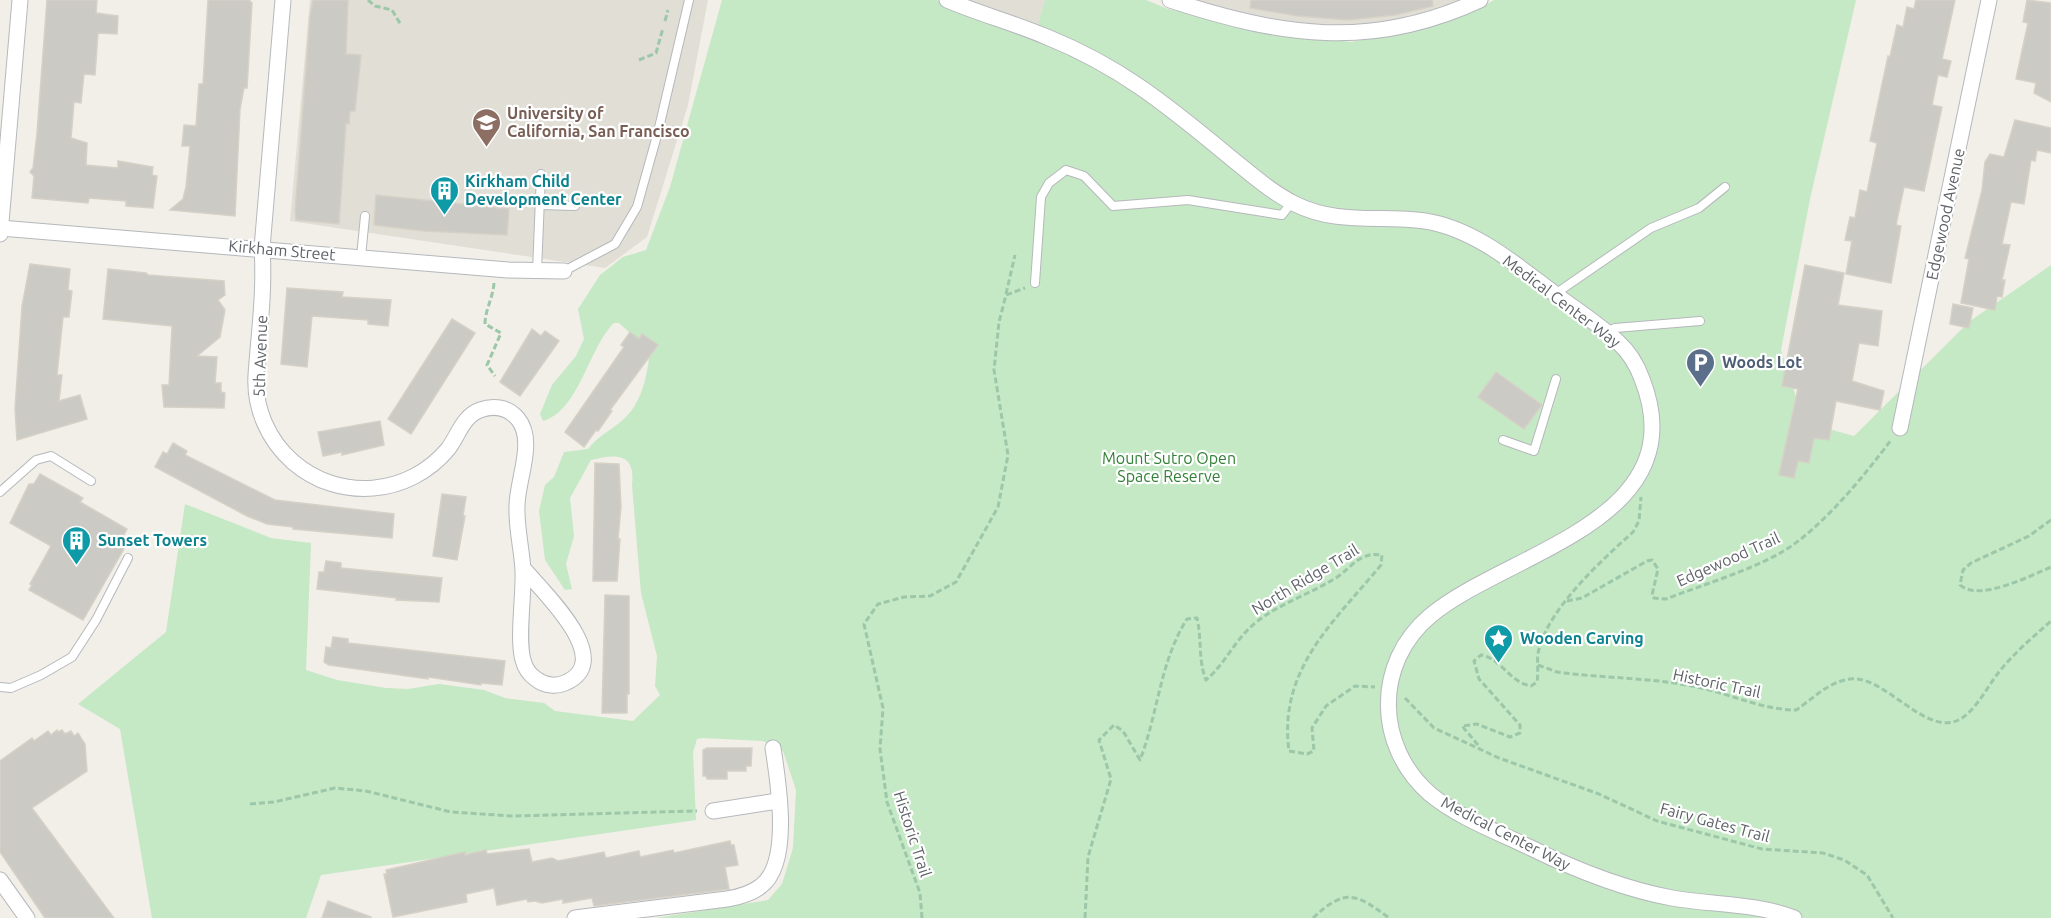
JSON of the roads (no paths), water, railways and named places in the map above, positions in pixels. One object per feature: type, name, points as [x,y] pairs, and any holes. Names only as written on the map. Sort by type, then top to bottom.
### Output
[{"type":"street","points":[[0,234],[20,0]]},
{"type":"street","name":"5th Avenue","points":[[283,0],[262,248],[264,279],[255,390],[265,425],[280,449],[304,471],[332,485],[359,489],[385,487],[409,480],[429,467],[447,450],[472,413],[488,408],[506,409],[520,422],[525,445],[517,505],[523,568],[523,662],[534,678],[543,684],[555,685],[567,682],[581,668],[584,658],[581,640],[523,568]]},
{"type":"street","name":"Medical Center Way","points":[[947,0],[1047,36],[1114,71],[1167,107],[1264,185],[1291,202],[1320,215],[1337,218],[1424,221],[1453,229],[1486,245],[1619,343],[1635,364],[1650,408],[1647,453],[1634,483],[1614,506],[1587,528],[1431,615],[1407,643],[1388,689],[1387,717],[1398,750],[1418,782],[1449,807],[1563,863],[1615,884],[1666,897],[1764,909],[1794,918]]},
{"type":"street","points":[[1170,0],[1262,25],[1335,34],[1399,28],[1440,17],[1480,0]]},
{"type":"street","name":"Edgewood Avenue","points":[[1900,428],[1989,0]]},
{"type":"street","name":"Kirkham Street","points":[[0,228],[537,271],[564,271]]},
{"type":"street","points":[[575,918],[740,897],[763,885],[771,873],[779,849],[778,801],[772,748]]},
{"type":"street","points":[[713,811],[778,801]]},
{"type":"street","points":[[0,880],[27,918]]},
{"type":"lane","points":[[564,271],[615,244],[637,207],[658,132],[689,0]]},
{"type":"lane","points":[[1035,283],[1041,197],[1049,183],[1066,170],[1084,176],[1113,206],[1188,200],[1282,215],[1291,202]]},
{"type":"lane","points":[[537,271],[541,174]]},
{"type":"lane","points":[[1555,294],[1651,228],[1699,208],[1725,187]]},
{"type":"lane","points":[[540,205],[575,207]]},
{"type":"lane","points":[[361,257],[365,216]]},
{"type":"lane","points":[[1606,332],[1616,328],[1700,321]]},
{"type":"lane","points":[[1503,440],[1534,451],[1556,379]]},
{"type":"lane","points":[[0,492],[36,460],[51,456],[91,481]]},
{"type":"lane","points":[[0,687],[11,688],[41,675],[72,657],[96,620],[128,558]]},
{"type":"place","name":"University of California, San Francisco","points":[[486,148]]},
{"type":"place","name":"Kirkham Child Development Center","points":[[444,216]]},
{"type":"place","name":"Woods Lot","points":[[1701,388]]},
{"type":"place","name":"Sunset Towers","points":[[77,566]]},
{"type":"place","name":"Wooden Carving","points":[[1499,664]]},
{"type":"park label","name":"Mount Sutro Open Space Reserve","points":[[1169,467]]}]
